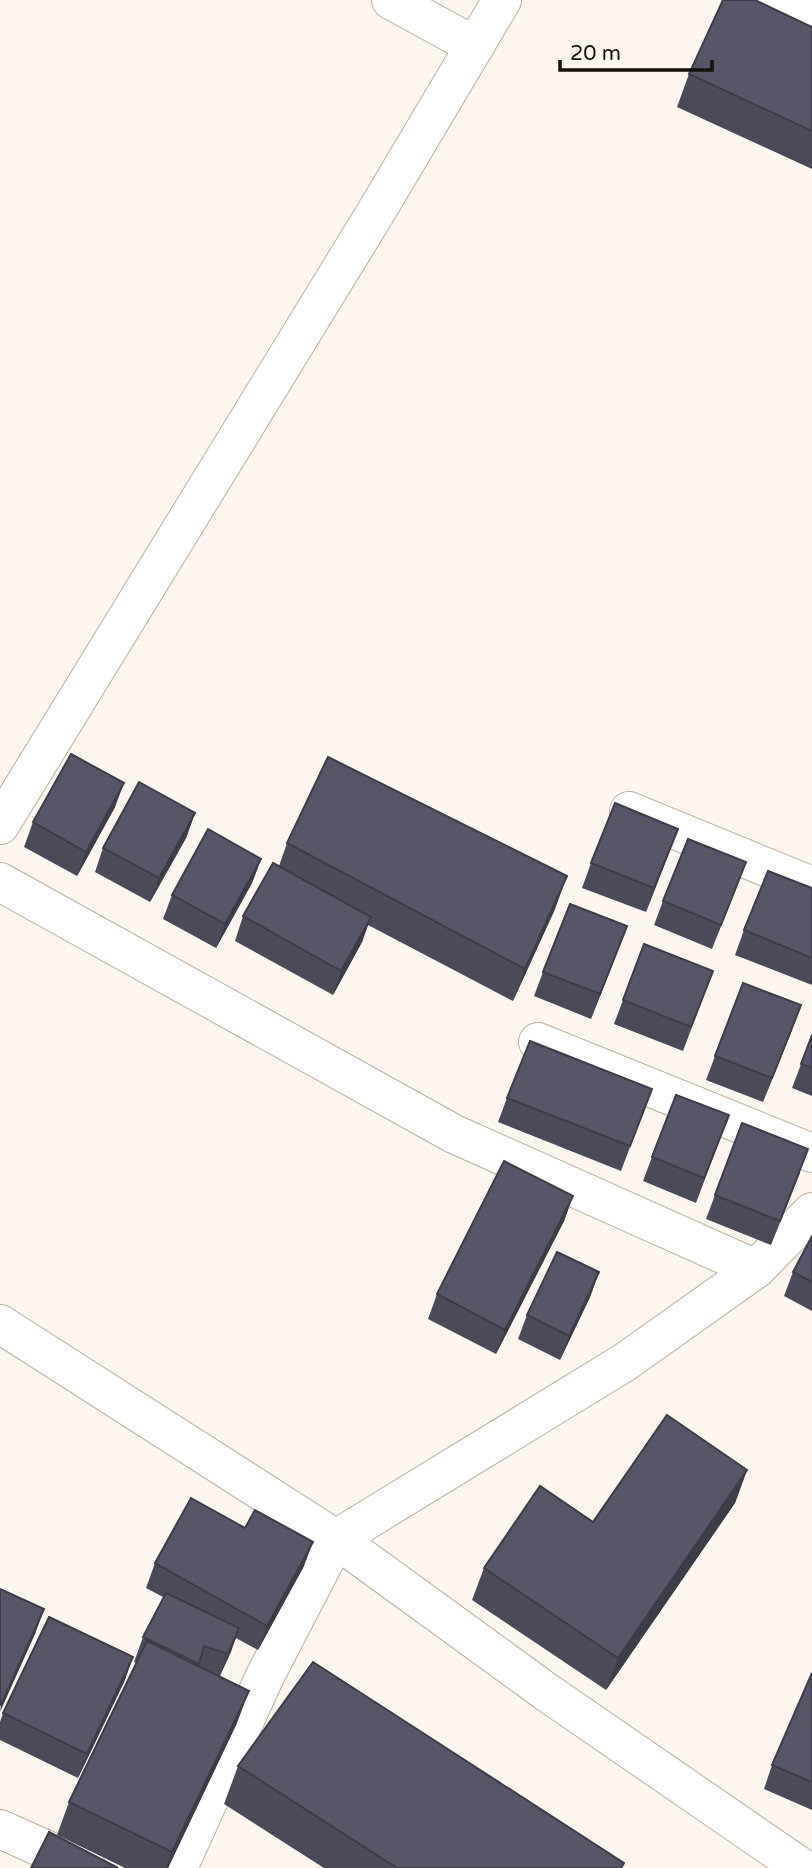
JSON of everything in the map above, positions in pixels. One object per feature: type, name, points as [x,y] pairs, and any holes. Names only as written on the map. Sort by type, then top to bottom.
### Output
[{"type":"street","points":[[391,0],[475,46]]},
{"type":"street","points":[[0,825],[355,247],[502,0]]},
{"type":"street","points":[[768,0],[812,21]]},
{"type":"street","points":[[623,809],[812,886]]},
{"type":"street","points":[[0,882],[454,1134],[756,1269]]},
{"type":"street","points":[[538,1042],[812,1153]]},
{"type":"street","points":[[178,1868],[265,1676],[336,1539],[625,1362],[756,1269],[812,1212]]},
{"type":"street","points":[[0,1324],[336,1539],[545,1691],[802,1868]]},
{"type":"street","points":[[0,1829],[87,1868]]},
{"type":"building","points":[[723,0],[755,0],[812,27],[812,131],[689,74]]},
{"type":"building","points":[[71,754],[124,783],[86,852],[33,822]]},
{"type":"building","points":[[328,757],[567,876],[525,969],[287,843]]},
{"type":"building","points":[[139,782],[195,813],[159,878],[103,848]]},
{"type":"building","points":[[615,803],[678,829],[654,888],[591,863]]},
{"type":"building","points":[[208,829],[261,859],[225,924],[172,895]]},
{"type":"building","points":[[688,839],[746,862],[721,925],[663,901]]},
{"type":"building","points":[[273,863],[371,917],[341,971],[243,916]]},
{"type":"building","points":[[768,871],[812,888],[812,958],[744,930]]},
{"type":"building","points":[[570,904],[627,926],[600,994],[543,972]]},
{"type":"building","points":[[644,944],[713,971],[691,1027],[623,1000]]},
{"type":"building","points":[[743,983],[801,1005],[772,1078],[715,1056]]},
{"type":"building","points":[[812,1035],[812,1068],[801,1064]]},
{"type":"building","points":[[530,1041],[652,1089],[630,1146],[507,1098]]},
{"type":"building","points":[[676,1095],[729,1115],[704,1178],[652,1157]]},
{"type":"building","points":[[742,1123],[808,1149],[780,1221],[715,1195]]},
{"type":"building","points":[[504,1161],[573,1196],[505,1330],[437,1294]]},
{"type":"building","points":[[812,1236],[812,1282],[793,1272]]},
{"type":"building","points":[[557,1252],[599,1272],[569,1336],[527,1315]]},
{"type":"building","points":[[667,1415],[747,1470],[618,1658],[484,1568],[540,1486],[593,1522]]},
{"type":"building","points":[[191,1498],[245,1528],[255,1510],[313,1542],[267,1626],[155,1563]]},
{"type":"building","points":[[0,1589],[44,1609],[1,1705],[0,1705]]},
{"type":"building","points":[[166,1593],[239,1628],[228,1654],[204,1646],[199,1664],[143,1637]]},
{"type":"building","points":[[49,1617],[133,1657],[87,1754],[3,1713]]},
{"type":"building","points":[[147,1641],[249,1691],[172,1852],[69,1802]]},
{"type":"building","points":[[313,1662],[624,1863],[621,1868],[397,1868],[238,1766]]},
{"type":"building","points":[[812,1673],[812,1782],[772,1765]]},
{"type":"building","points":[[49,1832],[118,1868],[31,1868]]}]
